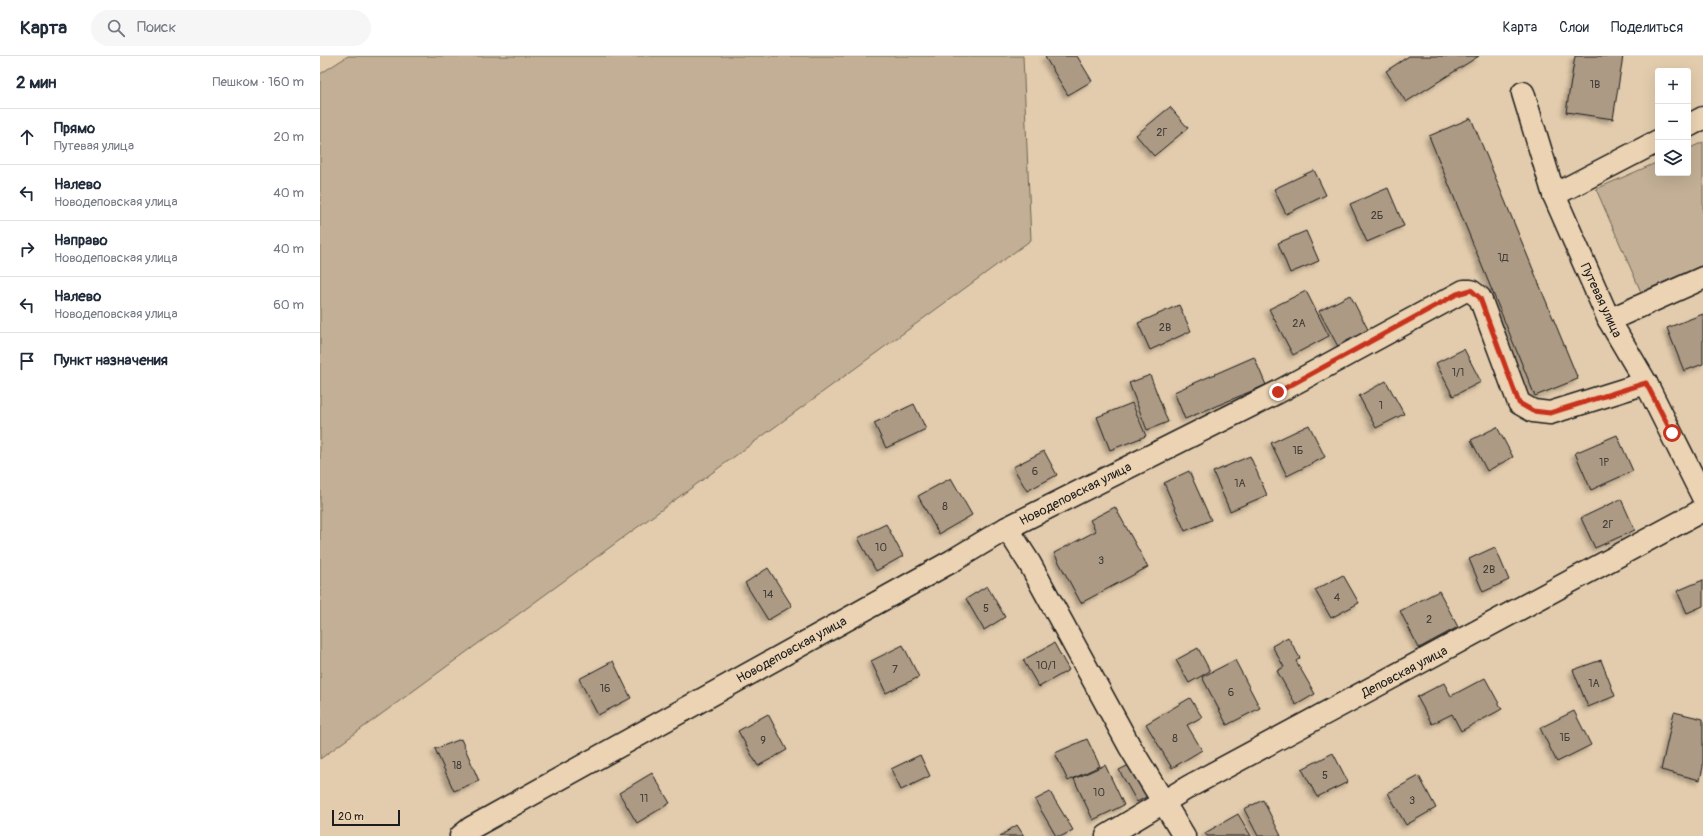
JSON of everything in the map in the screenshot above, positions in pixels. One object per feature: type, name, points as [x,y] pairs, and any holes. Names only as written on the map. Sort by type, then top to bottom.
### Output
[{"type":"street","name":"Путевая улица","points":[[1524,93],[1554,195],[1609,320],[1646,383],[1703,496]]},
{"type":"street","points":[[1691,124],[1703,118]]},
{"type":"street","points":[[1554,195],[1655,144]]},
{"type":"street","points":[[1609,320],[1703,278]]},
{"type":"street","name":"Новодеповская улица","points":[[461,836],[471,828],[952,561],[1007,528],[1278,392],[1464,291],[1471,290],[1480,298],[1519,403],[1533,411],[1550,413],[1646,383]]},
{"type":"street","name":"Деповская улица","points":[[1107,836],[1190,786],[1703,510]]},
{"type":"street","points":[[1007,528],[1030,564],[1130,747],[1184,836]]},
{"type":"shaded area","points":[[348,56],[1023,56],[1031,240],[320,759],[320,74]]},
{"type":"shaded area","points":[[1703,142],[1703,265],[1641,292],[1596,189],[1655,163],[1655,176],[1691,176],[1691,148]]},
{"type":"building","points":[[1077,56],[1092,81],[1068,95],[1045,57]]},
{"type":"building","points":[[1409,56],[1479,56],[1406,102],[1386,71]]},
{"type":"building","points":[[1575,56],[1623,56],[1613,119],[1566,112]]},
{"type":"building","points":[[1170,107],[1188,128],[1154,156],[1136,135]]},
{"type":"building","points":[[1471,118],[1578,379],[1535,396],[1429,136]]},
{"type":"building","points":[[1314,170],[1326,195],[1286,214],[1274,189]]},
{"type":"building","points":[[1388,188],[1404,226],[1367,242],[1350,204]]},
{"type":"building","points":[[1306,231],[1319,261],[1290,273],[1278,243]]},
{"type":"building","points":[[1306,291],[1329,336],[1293,355],[1269,309]]},
{"type":"building","points":[[1350,295],[1373,339],[1342,354],[1319,311]]},
{"type":"building","points":[[1179,305],[1191,331],[1150,350],[1138,323]]},
{"type":"building","points":[[1703,314],[1703,364],[1684,371],[1667,328]]},
{"type":"building","points":[[1464,349],[1481,382],[1453,396],[1436,363]]},
{"type":"building","points":[[1254,357],[1266,385],[1185,419],[1174,392]]},
{"type":"building","points":[[1150,375],[1168,422],[1147,430],[1129,383]]},
{"type":"building","points":[[1386,381],[1404,414],[1376,428],[1359,396]]},
{"type":"building","points":[[1132,403],[1146,436],[1110,450],[1097,417]]},
{"type":"building","points":[[914,404],[926,429],[886,448],[874,423]]},
{"type":"building","points":[[1309,425],[1325,457],[1287,476],[1271,443]]},
{"type":"building","points":[[1497,427],[1513,457],[1487,471],[1471,440]]},
{"type":"building","points":[[1617,435],[1633,471],[1591,490],[1575,453]]},
{"type":"building","points":[[1044,451],[1057,475],[1027,491],[1013,467]]},
{"type":"building","points":[[1250,456],[1267,495],[1230,511],[1213,472]]},
{"type":"building","points":[[1189,471],[1211,520],[1185,531],[1164,483]]},
{"type":"building","points":[[951,478],[972,515],[939,534],[918,496]]},
{"type":"building","points":[[1621,499],[1635,530],[1595,548],[1581,518]]},
{"type":"building","points":[[1115,507],[1148,567],[1081,603],[1054,553],[1096,531],[1090,520]]},
{"type":"building","points":[[886,524],[903,556],[876,571],[858,538]]},
{"type":"building","points":[[1495,547],[1509,580],[1483,592],[1469,559]]},
{"type":"building","points":[[768,568],[792,606],[768,620],[745,583]]},
{"type":"building","points":[[1343,575],[1359,603],[1331,618],[1315,590]]},
{"type":"building","points":[[1703,580],[1703,606],[1687,613],[1677,591]]},
{"type":"building","points":[[987,586],[1005,617],[984,630],[966,599]]},
{"type":"building","points":[[1439,591],[1458,627],[1419,648],[1400,611]]},
{"type":"building","points":[[1288,637],[1300,658],[1296,661],[1315,694],[1296,705],[1277,671],[1284,667],[1272,646]]},
{"type":"building","points":[[1054,643],[1069,670],[1039,687],[1023,660]]},
{"type":"building","points":[[903,645],[919,677],[886,693],[871,661]]},
{"type":"building","points":[[1198,648],[1210,671],[1189,683],[1176,660]]},
{"type":"building","points":[[1235,660],[1260,708],[1227,725],[1202,677]]},
{"type":"building","points":[[1601,660],[1615,696],[1588,707],[1573,670]]},
{"type":"building","points":[[613,661],[631,698],[598,715],[579,679]]},
{"type":"building","points":[[1485,678],[1502,709],[1461,731],[1452,714],[1432,724],[1417,697],[1444,683],[1451,696]]},
{"type":"building","points":[[1190,698],[1202,717],[1187,725],[1202,750],[1172,768],[1146,724]]},
{"type":"building","points":[[1574,711],[1591,745],[1557,762],[1540,728]]},
{"type":"building","points":[[1674,712],[1703,719],[1703,767],[1700,780],[1661,770]]},
{"type":"building","points":[[768,714],[787,750],[758,766],[738,731]]},
{"type":"building","points":[[461,739],[479,781],[454,791],[435,749]]},
{"type":"building","points":[[1087,739],[1100,766],[1068,781],[1055,753]]},
{"type":"building","points":[[1333,753],[1348,782],[1317,797],[1302,769]]},
{"type":"building","points":[[920,755],[930,776],[901,790],[891,769]]},
{"type":"building","points":[[1131,764],[1148,796],[1137,802],[1119,770]]},
{"type":"building","points":[[1105,765],[1124,805],[1093,820],[1074,779]]},
{"type":"building","points":[[652,773],[670,803],[637,823],[619,793]]},
{"type":"building","points":[[1419,776],[1436,808],[1406,825],[1388,793]]},
{"type":"building","points":[[1050,792],[1073,830],[1062,836],[1056,836],[1035,800]]},
{"type":"building","points":[[1263,800],[1281,836],[1258,836],[1244,809]]},
{"type":"building","points":[[1238,814],[1251,836],[1207,836],[1205,833]]},
{"type":"building","points":[[1017,825],[1024,836],[1000,836]]},
{"type":"route","points":[[1278,392],[1457,294],[1471,290],[1480,298],[1519,403],[1533,411],[1550,413],[1646,383],[1672,433]]}]
